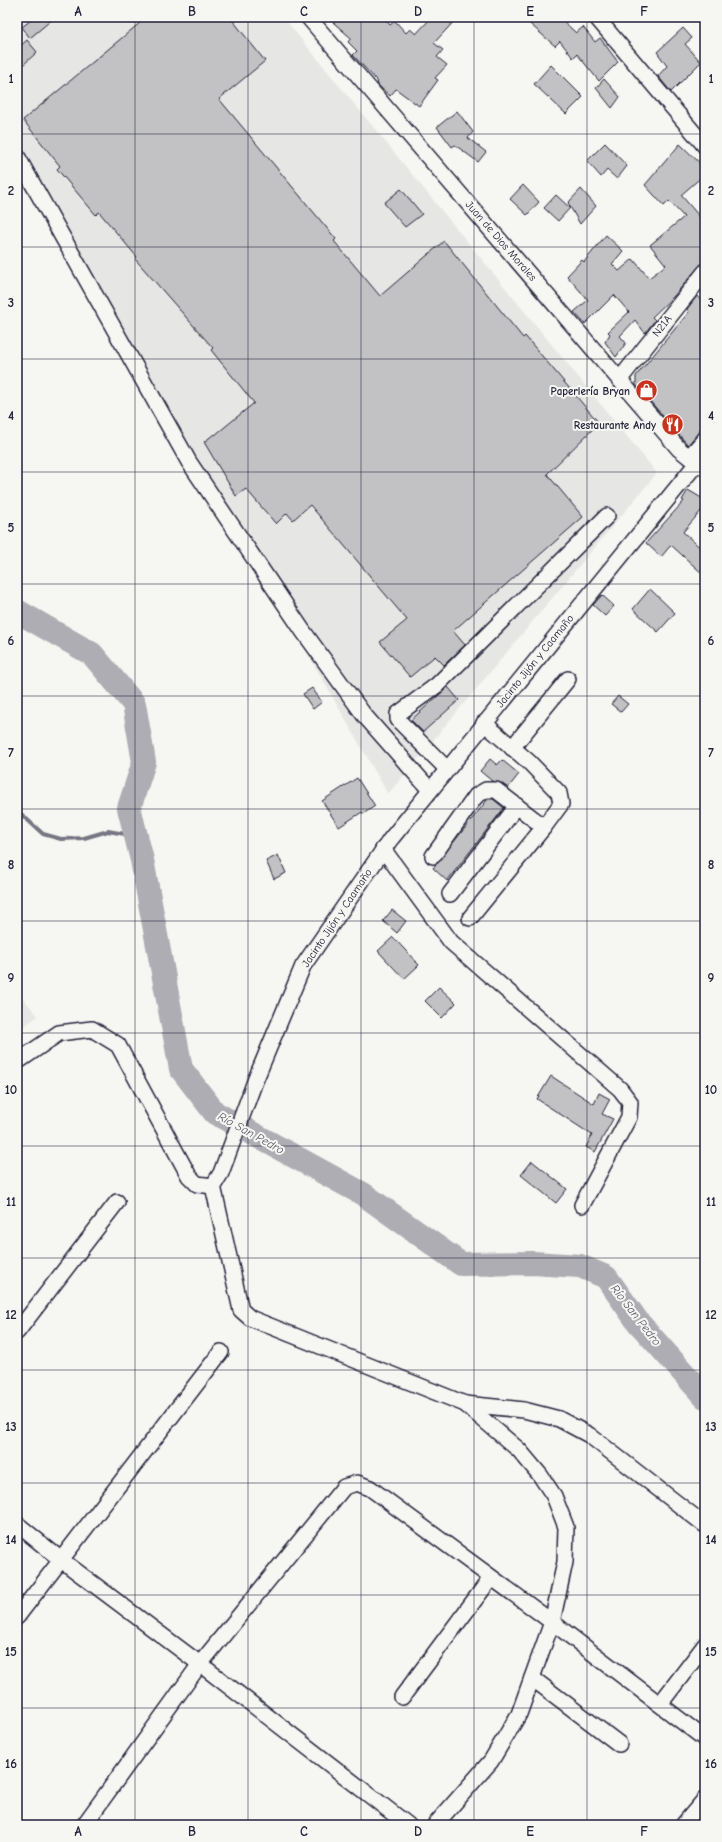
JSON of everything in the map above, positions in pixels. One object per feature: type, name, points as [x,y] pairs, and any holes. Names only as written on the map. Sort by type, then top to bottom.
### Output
[{"type":"street","name":"Juan de Dios Morales","points":[[308,17],[679,449],[699,461]]},
{"type":"street","points":[[596,17],[705,146]]},
{"type":"street","points":[[17,156],[189,462],[303,631],[364,715],[430,790]]},
{"type":"street","name":"N21A","points":[[620,379],[705,272]]},
{"type":"street","name":"Jacinto Jijón y Caamaño","points":[[213,1186],[221,1172],[255,1081],[304,966],[383,849],[484,723],[699,461],[705,438]]},
{"type":"street","points":[[447,769],[401,723],[398,719],[398,714],[437,685],[608,516]]},
{"type":"street","points":[[512,748],[568,679]]},
{"type":"street","points":[[470,918],[561,804],[559,793],[529,762],[484,723]]},
{"type":"street","points":[[433,856],[476,796],[486,790],[496,790],[544,827]]},
{"type":"street","points":[[450,894],[517,806]]},
{"type":"street","points":[[383,849],[451,942],[620,1088],[630,1102],[629,1117],[582,1205]]},
{"type":"street","points":[[17,1062],[59,1033],[92,1029],[118,1045],[189,1176],[197,1184],[213,1186],[242,1310],[250,1318],[464,1404],[524,1410],[559,1419],[589,1435],[705,1525]]},
{"type":"street","points":[[17,1332],[117,1202]]},
{"type":"street","points":[[17,1617],[60,1559],[221,1352]]},
{"type":"street","points":[[434,1825],[491,1761],[519,1714],[552,1622],[565,1562],[566,1527],[554,1496],[540,1475],[519,1450],[464,1404]]},
{"type":"street","points":[[84,1825],[200,1664],[344,1486],[357,1483],[370,1488],[552,1622],[705,1739]]},
{"type":"street","points":[[17,1524],[60,1559],[200,1664],[408,1825]]},
{"type":"street","points":[[402,1697],[491,1578]]},
{"type":"street","points":[[660,1704],[705,1644]]},
{"type":"street","points":[[532,1678],[619,1744]]},
{"type":"street","points":[[683,1825],[705,1798]]},
{"type":"shaded area","points":[[17,17],[283,17],[657,473],[388,794],[17,145]]},
{"type":"shaded area","points":[[17,992],[38,1016],[17,1031]]},
{"type":"building","points":[[35,17],[55,17],[30,38],[22,27]]},
{"type":"building","points":[[147,17],[230,17],[265,61],[219,99],[336,239],[334,241],[380,296],[444,241],[523,338],[525,336],[599,423],[547,474],[583,517],[453,631],[465,645],[444,665],[435,656],[410,677],[380,642],[407,620],[310,505],[293,520],[287,513],[276,524],[246,489],[236,496],[204,442],[214,434],[215,435],[254,403],[211,350],[213,348],[135,259],[137,257],[99,212],[96,215],[57,169],[60,166],[23,120]]},
{"type":"building","points":[[327,17],[383,17],[390,25],[395,21],[406,33],[410,29],[416,34],[432,17],[458,17],[434,43],[443,50],[437,57],[447,65],[435,78],[438,80],[419,106],[396,89],[390,96],[380,87],[377,83],[378,82],[353,55],[357,51],[348,42],[351,38]]},
{"type":"building","points":[[522,17],[559,17],[576,33],[583,27],[595,42],[600,38],[618,62],[599,81],[577,54],[573,58],[560,41],[555,46]]},
{"type":"building","points":[[683,28],[692,38],[685,44],[701,62],[671,92],[658,76],[667,66],[657,52]]},
{"type":"building","points":[[27,40],[37,52],[22,66],[17,61],[17,49]]},
{"type":"building","points":[[551,65],[583,97],[566,114],[534,84]]},
{"type":"building","points":[[604,79],[620,97],[612,108],[596,88]]},
{"type":"building","points":[[457,111],[473,132],[468,138],[486,152],[478,162],[455,145],[452,147],[437,127]]},
{"type":"building","points":[[605,143],[627,166],[617,179],[607,170],[601,177],[587,161]]},
{"type":"building","points":[[680,144],[705,168],[705,174],[681,195],[705,223],[705,259],[674,296],[652,317],[655,320],[645,333],[635,320],[620,336],[626,343],[616,357],[605,342],[610,334],[608,332],[629,312],[614,295],[585,324],[574,312],[588,300],[567,276],[582,260],[584,262],[606,235],[623,251],[612,264],[619,271],[633,259],[649,278],[666,265],[650,245],[684,217],[669,201],[664,206],[645,185]]},
{"type":"building","points":[[523,185],[539,202],[527,215],[510,199]]},
{"type":"building","points":[[401,189],[422,214],[405,227],[384,203]]},
{"type":"building","points":[[581,189],[596,206],[580,224],[568,203]]},
{"type":"building","points":[[556,195],[570,208],[558,221],[544,208]]},
{"type":"building","points":[[697,296],[705,305],[705,424],[688,445],[636,385],[636,376],[689,312],[687,309]]},
{"type":"building","points":[[688,490],[705,500],[705,514],[701,511],[683,532],[705,552],[705,576],[671,545],[661,557],[646,543],[684,501],[682,500]]},
{"type":"building","points":[[650,589],[675,613],[658,632],[633,609]]},
{"type":"building","points":[[602,595],[614,606],[605,616],[593,605]]},
{"type":"building","points":[[448,687],[459,700],[423,732],[411,720]]},
{"type":"building","points":[[312,688],[322,702],[313,709],[303,694]]},
{"type":"building","points":[[618,696],[628,704],[621,712],[611,704]]},
{"type":"building","points":[[490,759],[497,765],[502,760],[519,774],[508,788],[501,783],[492,781],[480,771]]},
{"type":"building","points":[[357,778],[375,806],[363,814],[362,812],[339,827],[322,801]]},
{"type":"building","points":[[488,799],[493,799],[504,808],[447,881],[433,868]]},
{"type":"building","points":[[278,855],[286,873],[274,879],[266,861]]},
{"type":"building","points":[[392,910],[406,921],[397,933],[383,921]]},
{"type":"building","points":[[393,937],[419,965],[404,979],[378,951]]},
{"type":"building","points":[[439,987],[456,1003],[442,1018],[425,1001]]},
{"type":"building","points":[[551,1076],[594,1104],[599,1093],[610,1099],[602,1114],[613,1119],[595,1152],[586,1147],[592,1135],[537,1099]]},
{"type":"building","points":[[532,1161],[567,1189],[556,1203],[521,1175]]},
{"type":"waterway","name":"Río San Pedro","points":[[17,611],[92,654],[134,704],[144,762],[129,808],[142,860],[181,1069],[215,1113],[363,1194],[461,1264],[533,1263],[580,1266],[606,1277],[638,1322],[705,1397]]},
{"type":"waterway","points":[[17,812],[43,834],[61,839],[84,838],[108,831],[136,836]]},
{"type":"place","name":"Paperlería Bryan","points":[[646,391]]},
{"type":"place","name":"Restaurante Andy","points":[[672,425]]}]
